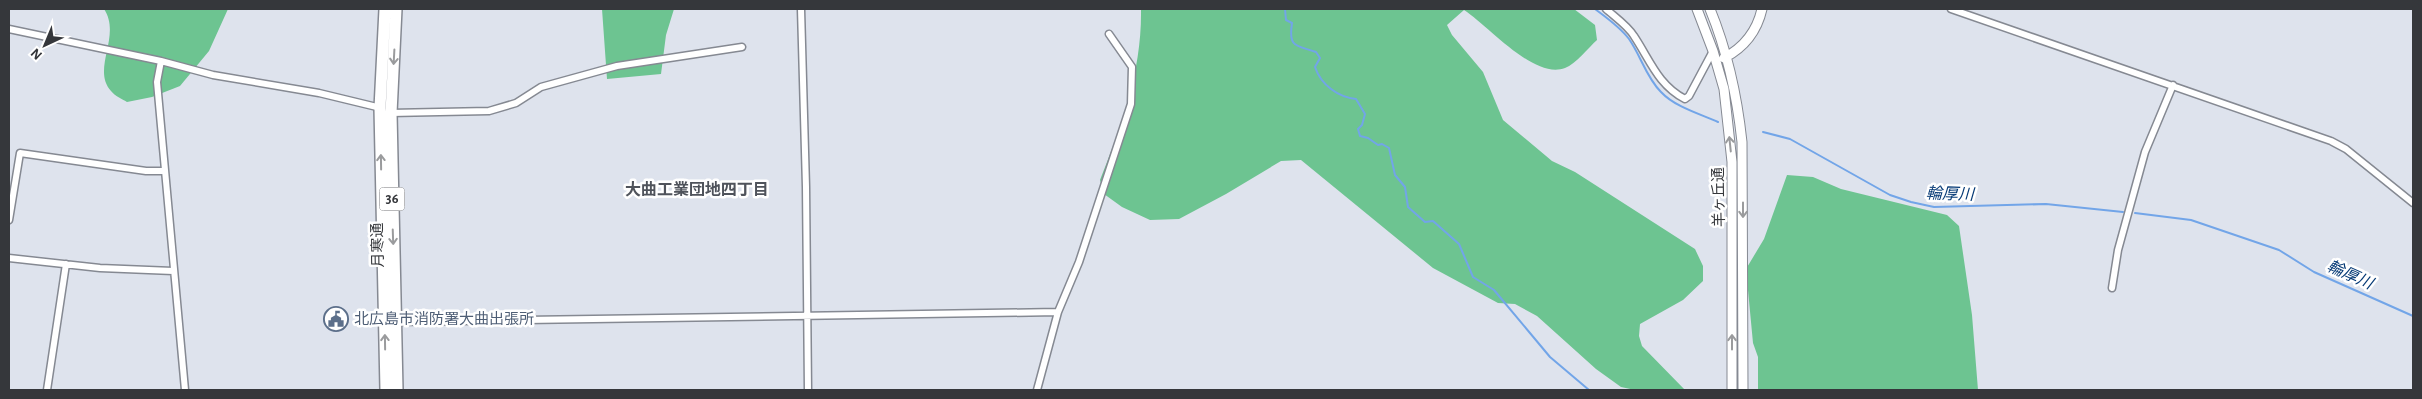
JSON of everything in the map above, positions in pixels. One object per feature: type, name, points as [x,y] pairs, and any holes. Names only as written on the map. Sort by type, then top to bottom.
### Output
[{"type":"highway","name":"月寒通","points":[[385,9],[380,108],[390,322],[397,390]]},
{"type":"highway","name":"月寒通","points":[[386,390],[390,322],[391,113],[396,9]]},
{"type":"main road","name":"羊ヶ丘通","points":[[1697,9],[1713,50],[1724,89],[1732,162],[1732,390]]},
{"type":"main road","name":"羊ヶ丘通","points":[[1710,9],[1728,56],[1738,104],[1742,142],[1743,390]]},
{"type":"main road","points":[[1716,62],[1744,44],[1755,31],[1762,9]]},
{"type":"street","points":[[801,9],[808,390]]},
{"type":"street","points":[[1606,9],[1634,35],[1654,74],[1675,94],[1685,99],[1689,96],[1713,50]]},
{"type":"street","points":[[1951,9],[2331,141],[2346,149],[2413,203]]},
{"type":"street","points":[[9,29],[161,61],[213,75],[319,93],[380,108],[391,113],[489,111],[516,103],[541,87],[618,66],[742,47]]},
{"type":"street","points":[[1037,390],[1058,312],[1079,262],[1131,104],[1132,67],[1109,34]]},
{"type":"street","points":[[161,61],[157,82],[185,390]]},
{"type":"street","points":[[2112,288],[2118,250],[2145,152],[2173,85]]},
{"type":"street","points":[[9,220],[20,153],[146,171],[165,171]]},
{"type":"street","points":[[9,258],[100,268],[173,271]]},
{"type":"street","points":[[47,390],[66,264]]},
{"type":"street","points":[[390,322],[1058,312]]},
{"type":"green space","points":[[104,9],[228,9],[209,51],[180,86],[152,97],[127,102],[113,93],[106,82],[104,73],[110,30],[109,19]]},
{"type":"green space","points":[[602,9],[674,9],[666,35],[661,74],[607,79]]},
{"type":"green space","points":[[1141,9],[1574,9],[1595,25],[1597,40],[1569,66],[1553,70],[1540,66],[1512,50],[1464,10],[1447,25],[1452,35],[1483,72],[1503,120],[1552,161],[1575,172],[1695,249],[1703,266],[1703,281],[1683,300],[1640,324],[1639,336],[1642,346],[1685,390],[1635,390],[1621,387],[1596,369],[1537,316],[1515,304],[1498,303],[1433,268],[1301,160],[1281,161],[1179,219],[1150,220],[1122,207],[1104,194],[1100,180],[1116,139],[1129,97],[1138,54]]},
{"type":"green space","points":[[1787,175],[1813,177],[1841,189],[1947,215],[1959,226],[1972,315],[1978,390],[1758,390],[1758,357],[1753,343],[1746,269],[1764,239]]},
{"type":"waterway","points":[[1285,9],[1286,20],[1292,23],[1291,38],[1295,45],[1316,52],[1320,58],[1315,67],[1321,79],[1337,93],[1356,99],[1365,114],[1362,125],[1358,129],[1360,136],[1389,148],[1395,175],[1405,187],[1408,207],[1425,222],[1433,221],[1459,244],[1473,277],[1494,290],[1550,357],[1589,390]]},
{"type":"waterway","name":"輪厚川","points":[[1595,9],[1629,39],[1651,80],[1661,92],[1673,102],[1688,110],[1718,122]]},
{"type":"waterway","name":"輪厚川","points":[[1763,132],[1790,139],[1890,195],[1911,202],[1934,207],[2046,204],[2123,212]]},
{"type":"waterway","name":"輪厚川","points":[[2135,213],[2191,220],[2279,250],[2314,272],[2413,316]]},
{"type":"place","name":"北広島市消防署大曲出張所","points":[[336,319]]},
{"type":"district","name":"大曲工業団地四丁目","points":[[697,190]]}]
